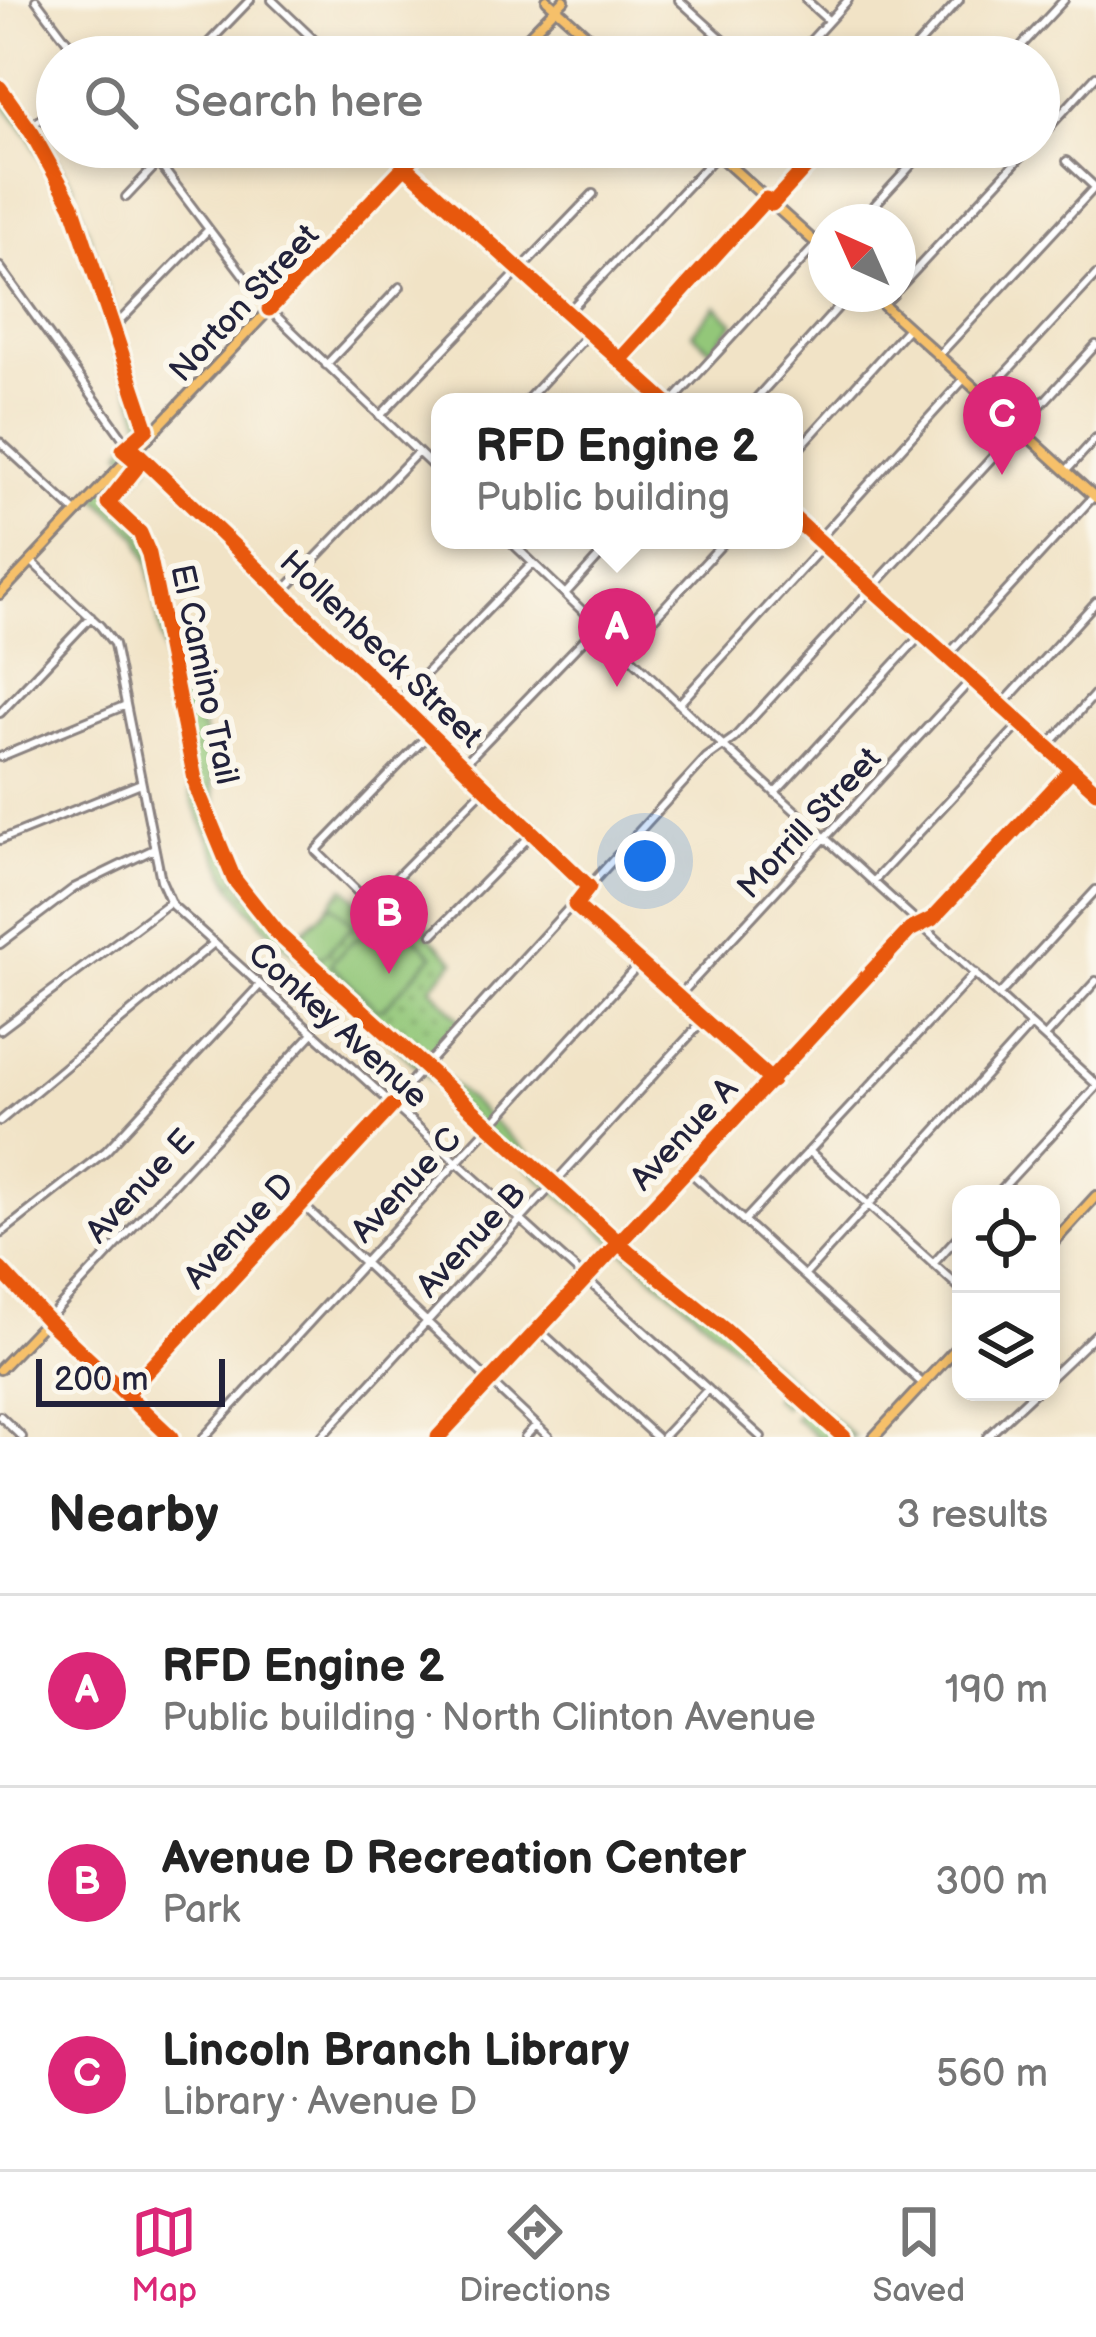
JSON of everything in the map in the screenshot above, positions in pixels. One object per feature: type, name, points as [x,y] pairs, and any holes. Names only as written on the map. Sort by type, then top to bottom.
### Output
[{"type":"main road","points":[[547,0],[560,4],[591,36]]},
{"type":"main road","points":[[529,36],[560,4]]},
{"type":"main road","name":"Norton Street","points":[[0,594],[403,168]]},
{"type":"main road","points":[[733,168],[808,236]]},
{"type":"main road","points":[[891,312],[1095,497]]},
{"type":"main road","points":[[1060,1235],[1096,1196]]},
{"type":"main road","points":[[0,1269],[171,1437]]},
{"type":"main road","name":"Avenue E","points":[[0,1370],[47,1319]]},
{"type":"main road","points":[[874,1437],[952,1353]]},
{"type":"street","points":[[36,0],[63,36]]},
{"type":"street","points":[[215,36],[250,0]]},
{"type":"street","points":[[272,0],[310,36]]},
{"type":"street","points":[[679,0],[719,36]]},
{"type":"street","points":[[806,0],[829,21]]},
{"type":"street","points":[[815,36],[848,0]]},
{"type":"street","points":[[926,36],[959,0]]},
{"type":"street","points":[[1031,36],[1064,0]]},
{"type":"street","points":[[1060,115],[1096,76]]},
{"type":"street","points":[[1086,87],[1096,97]]},
{"type":"street","points":[[939,355],[1096,187],[1067,161]]},
{"type":"street","points":[[126,197],[153,168]]},
{"type":"street","points":[[162,168],[269,309],[431,464]]},
{"type":"street","points":[[407,168],[657,393]]},
{"type":"street","points":[[567,313],[695,168]]},
{"type":"street","points":[[620,360],[803,168]]},
{"type":"street","points":[[876,204],[909,168]]},
{"type":"street","points":[[916,270],[1011,168]]},
{"type":"street","points":[[380,416],[593,194]]},
{"type":"street","points":[[121,320],[208,230]]},
{"type":"street","points":[[677,393],[808,254]]},
{"type":"street","name":"Hollenbeck Street","points":[[0,267],[135,451],[589,887]]},
{"type":"street","points":[[984,396],[1096,275]]},
{"type":"street","points":[[326,364],[400,287]]},
{"type":"street","points":[[761,393],[834,312]]},
{"type":"street","points":[[803,444],[908,328]]},
{"type":"street","points":[[533,393],[589,333]]},
{"type":"street","name":"Avenue D","points":[[126,1394],[706,758],[723,746],[1096,345]]},
{"type":"street","points":[[679,704],[965,379]]},
{"type":"street","points":[[1066,471],[1096,438]]},
{"type":"street","points":[[0,442],[76,512]]},
{"type":"street","points":[[282,593],[418,452]]},
{"type":"street","points":[[947,656],[1095,497]]},
{"type":"street","points":[[803,526],[1096,791]]},
{"type":"street","points":[[517,549],[723,746],[1096,1086],[1006,1185]]},
{"type":"street","points":[[565,594],[606,549]]},
{"type":"street","points":[[624,651],[718,549]]},
{"type":"street","points":[[0,1030],[170,902],[154,848],[114,644],[31,561]]},
{"type":"street","points":[[397,703],[532,563]]},
{"type":"street","points":[[1001,706],[1096,602]]},
{"type":"street","points":[[0,713],[91,617]]},
{"type":"street","points":[[462,766],[598,626]]},
{"type":"street","points":[[775,793],[922,634]]},
{"type":"street","name":"Morrill Street","points":[[678,997],[972,679]]},
{"type":"street","points":[[1047,746],[1096,693]]},
{"type":"street","points":[[0,757],[127,705]]},
{"type":"street","points":[[873,882],[1021,723]]},
{"type":"street","points":[[429,734],[316,851],[370,904],[484,788]]},
{"type":"street","name":"Avenue A","points":[[438,1437],[910,930],[932,919],[1072,769]]},
{"type":"street","points":[[0,840],[141,783]]},
{"type":"street","points":[[433,934],[532,834]]},
{"type":"street","points":[[0,944],[74,888],[154,848]]},
{"type":"street","points":[[999,995],[1096,890]]},
{"type":"street","name":"Conkey Avenue","points":[[170,902],[761,1437]]},
{"type":"street","points":[[575,905],[772,1081]]},
{"type":"street","points":[[0,1121],[214,943]]},
{"type":"street","name":"Avenue C","points":[[204,1437],[640,963]]},
{"type":"street","points":[[744,1221],[975,973]]},
{"type":"street","points":[[1045,1037],[1096,981]]},
{"type":"street","points":[[0,1234],[106,1151],[260,985]]},
{"type":"street","name":"Avenue B","points":[[321,1437],[704,1020]]},
{"type":"street","points":[[805,1275],[1031,1025]]},
{"type":"street","name":"Avenue E","points":[[47,1319],[313,1033]]},
{"type":"street","points":[[1085,1074],[1096,1062]]},
{"type":"street","points":[[809,1151],[952,1281]]},
{"type":"street","points":[[689,1171],[923,1384]]},
{"type":"street","points":[[302,1204],[549,1437]]},
{"type":"street","points":[[933,1264],[952,1244]]},
{"type":"street","points":[[539,1330],[660,1437],[708,1389]]},
{"type":"street","points":[[1060,1368],[1096,1334]]},
{"type":"street","points":[[987,1437],[1025,1401]]},
{"type":"street","points":[[0,1416],[22,1437]]},
{"type":"street","points":[[524,1437],[536,1424]]},
{"type":"green space","points":[[0,83],[36,129],[36,149],[28,135],[0,100]]},
{"type":"green space","points":[[46,168],[61,168],[73,186],[153,432],[135,451],[149,465],[112,503],[143,532],[154,557],[182,700],[197,690],[221,838],[240,884],[294,938],[344,887],[371,914],[393,891],[455,961],[431,987],[460,1020],[425,1059],[629,1246],[677,1277],[854,1437],[817,1437],[794,1418],[804,1405],[793,1397],[784,1407],[773,1398],[781,1387],[525,1166],[262,924],[232,887],[192,801],[148,563],[138,537],[93,495],[128,457],[121,451],[143,428],[65,201]]},
{"type":"green space","points":[[716,306],[734,323],[711,350],[692,333]]},
{"type":"green space","points":[[332,904],[354,925],[320,959],[298,938]]},
{"type":"green space","points":[[382,929],[412,935],[433,955],[383,1009],[377,1009],[330,964],[355,939]]},
{"type":"cycle path","name":"El Camino Trail","points":[[0,88],[36,140]]},
{"type":"cycle path","name":"El Camino Trail","points":[[51,168],[72,205],[147,429],[123,450],[136,461],[136,468],[108,503],[140,533],[149,554],[197,789],[234,879],[277,933],[629,1252],[844,1437]]},
{"type":"cycle path","points":[[269,309],[403,168]]},
{"type":"cycle path","points":[[407,168],[656,393]]},
{"type":"cycle path","points":[[620,360],[766,199],[772,204],[805,168]]},
{"type":"cycle path","points":[[135,451],[589,887],[575,905],[772,1081]]},
{"type":"cycle path","points":[[803,526],[1096,791]]},
{"type":"cycle path","points":[[438,1437],[910,930],[932,919],[1072,769]]},
{"type":"cycle path","points":[[126,1394],[393,1105]]},
{"type":"cycle path","points":[[0,1269],[171,1437]]},
{"type":"place","name":"Lincoln Branch Library","points":[[1002,475]]},
{"type":"place","name":"RFD Engine 2","points":[[617,687]]},
{"type":"place","name":"Avenue D Recreation Center","points":[[389,974]]}]
